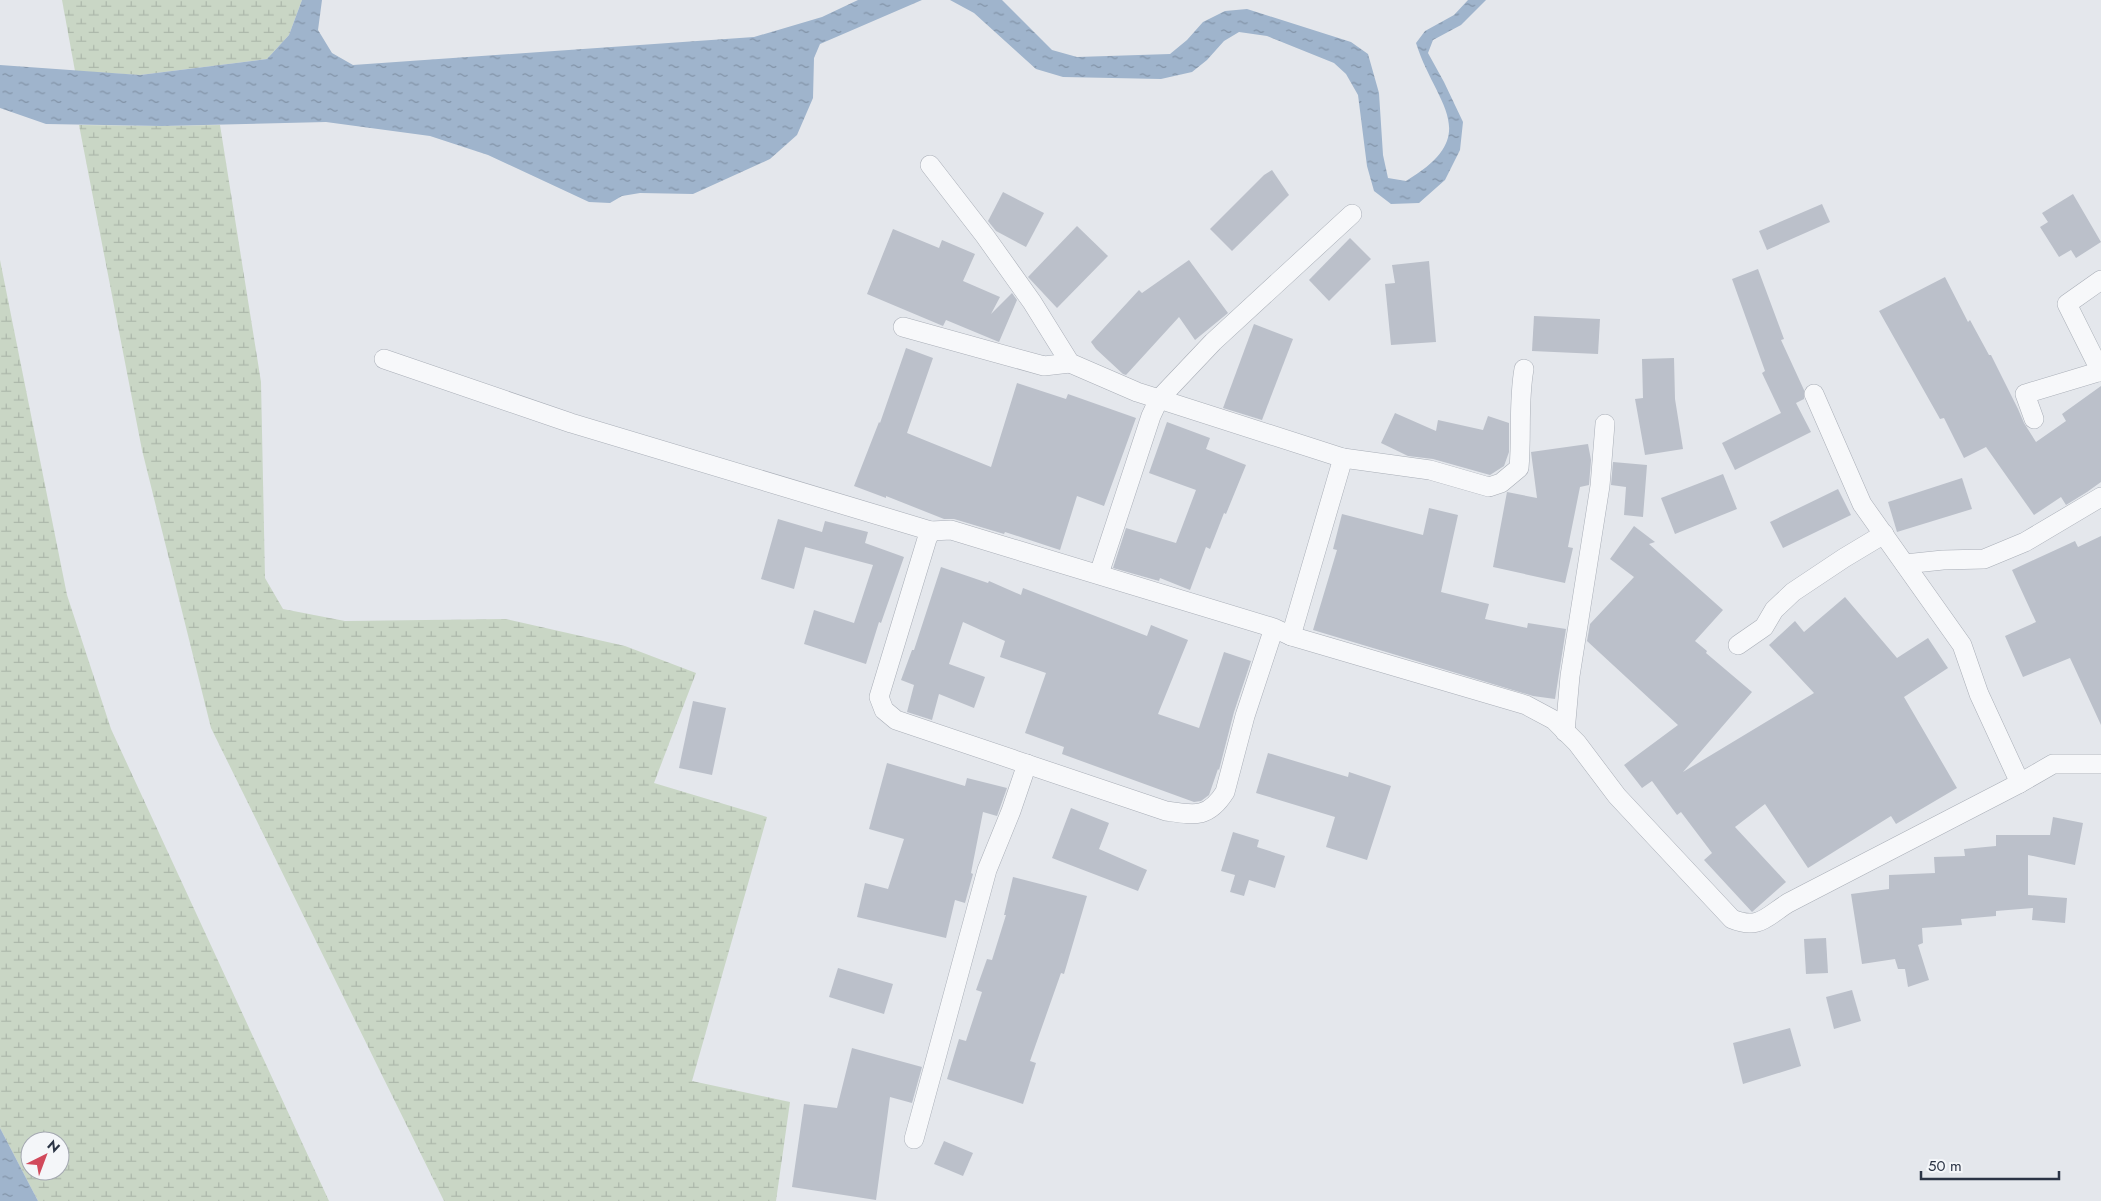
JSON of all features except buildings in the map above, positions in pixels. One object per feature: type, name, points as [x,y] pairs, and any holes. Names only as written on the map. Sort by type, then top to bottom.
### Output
[{"type":"street","points":[[930,165],[1032,302],[1070,363]]},
{"type":"street","points":[[1099,574],[1151,416],[1159,399],[1213,342],[1352,214]]},
{"type":"street","points":[[2034,419],[2025,394],[2101,372],[2067,304],[2101,280]]},
{"type":"street","points":[[903,328],[1044,366],[1070,363],[1137,392],[1343,458],[1430,470],[1489,487],[1501,483],[1518,468],[1522,438],[1520,393],[1524,369]]},
{"type":"street","points":[[384,359],[571,424],[931,531],[939,529],[951,530],[1274,628],[1291,636],[1526,705],[1554,720],[1577,743],[1617,796],[1732,919],[1746,925],[1759,922],[1788,903],[2053,764],[2101,764]]},
{"type":"street","points":[[1814,394],[1862,504],[1962,645],[1979,694],[2020,783]]},
{"type":"street","points":[[1565,732],[1570,676],[1600,486],[1605,424]]},
{"type":"street","points":[[1291,636],[1343,458]]},
{"type":"street","points":[[1905,564],[1943,560],[1984,559],[2025,542],[2101,497]]},
{"type":"street","points":[[931,531],[879,697],[884,710],[896,720],[1166,811],[1195,816],[1209,811],[1218,803],[1225,792],[1245,716],[1274,628]]},
{"type":"street","points":[[1738,646],[1764,627],[1774,610],[1793,592],[1884,534]]},
{"type":"street","points":[[914,1139],[987,870],[1011,811],[1027,764]]},
{"type":"green space","points":[[62,0],[302,0],[289,35],[267,59],[140,75],[75,71]]},
{"type":"green space","points":[[79,125],[220,125],[261,382],[265,578],[283,609],[345,621],[506,619],[625,646],[696,673],[654,783],[767,817],[692,1081],[790,1102],[776,1201],[444,1201],[211,728],[142,450]]},
{"type":"green space","points":[[0,260],[67,595],[111,729],[329,1201],[38,1201],[28,1181],[70,1181],[70,1131],[20,1131],[20,1166],[0,1128]]},
{"type":"water","points":[[302,0],[322,0],[318,30],[332,53],[353,65],[754,37],[822,17],[858,0],[922,0],[820,44],[814,58],[813,98],[797,135],[770,159],[693,194],[640,193],[622,196],[610,203],[589,202],[488,155],[430,136],[326,122],[162,126],[46,124],[0,108],[0,65],[140,75],[267,59],[289,35]]},
{"type":"water","points":[[950,0],[1002,0],[1052,50],[1077,57],[1170,54],[1187,40],[1203,22],[1225,11],[1247,9],[1351,42],[1368,54],[1379,93],[1383,155],[1388,178],[1406,181],[1430,164],[1444,148],[1449,133],[1448,117],[1416,43],[1425,31],[1454,15],[1468,0],[1486,0],[1461,25],[1433,40],[1428,53],[1463,122],[1460,150],[1445,180],[1419,203],[1391,204],[1374,191],[1367,166],[1358,95],[1346,74],[1334,63],[1267,36],[1239,32],[1224,41],[1207,60],[1192,72],[1161,79],[1063,77],[1036,69],[974,13]]},
{"type":"water","points":[[0,1128],[20,1166],[20,1181],[28,1181],[38,1201],[0,1201]]}]
